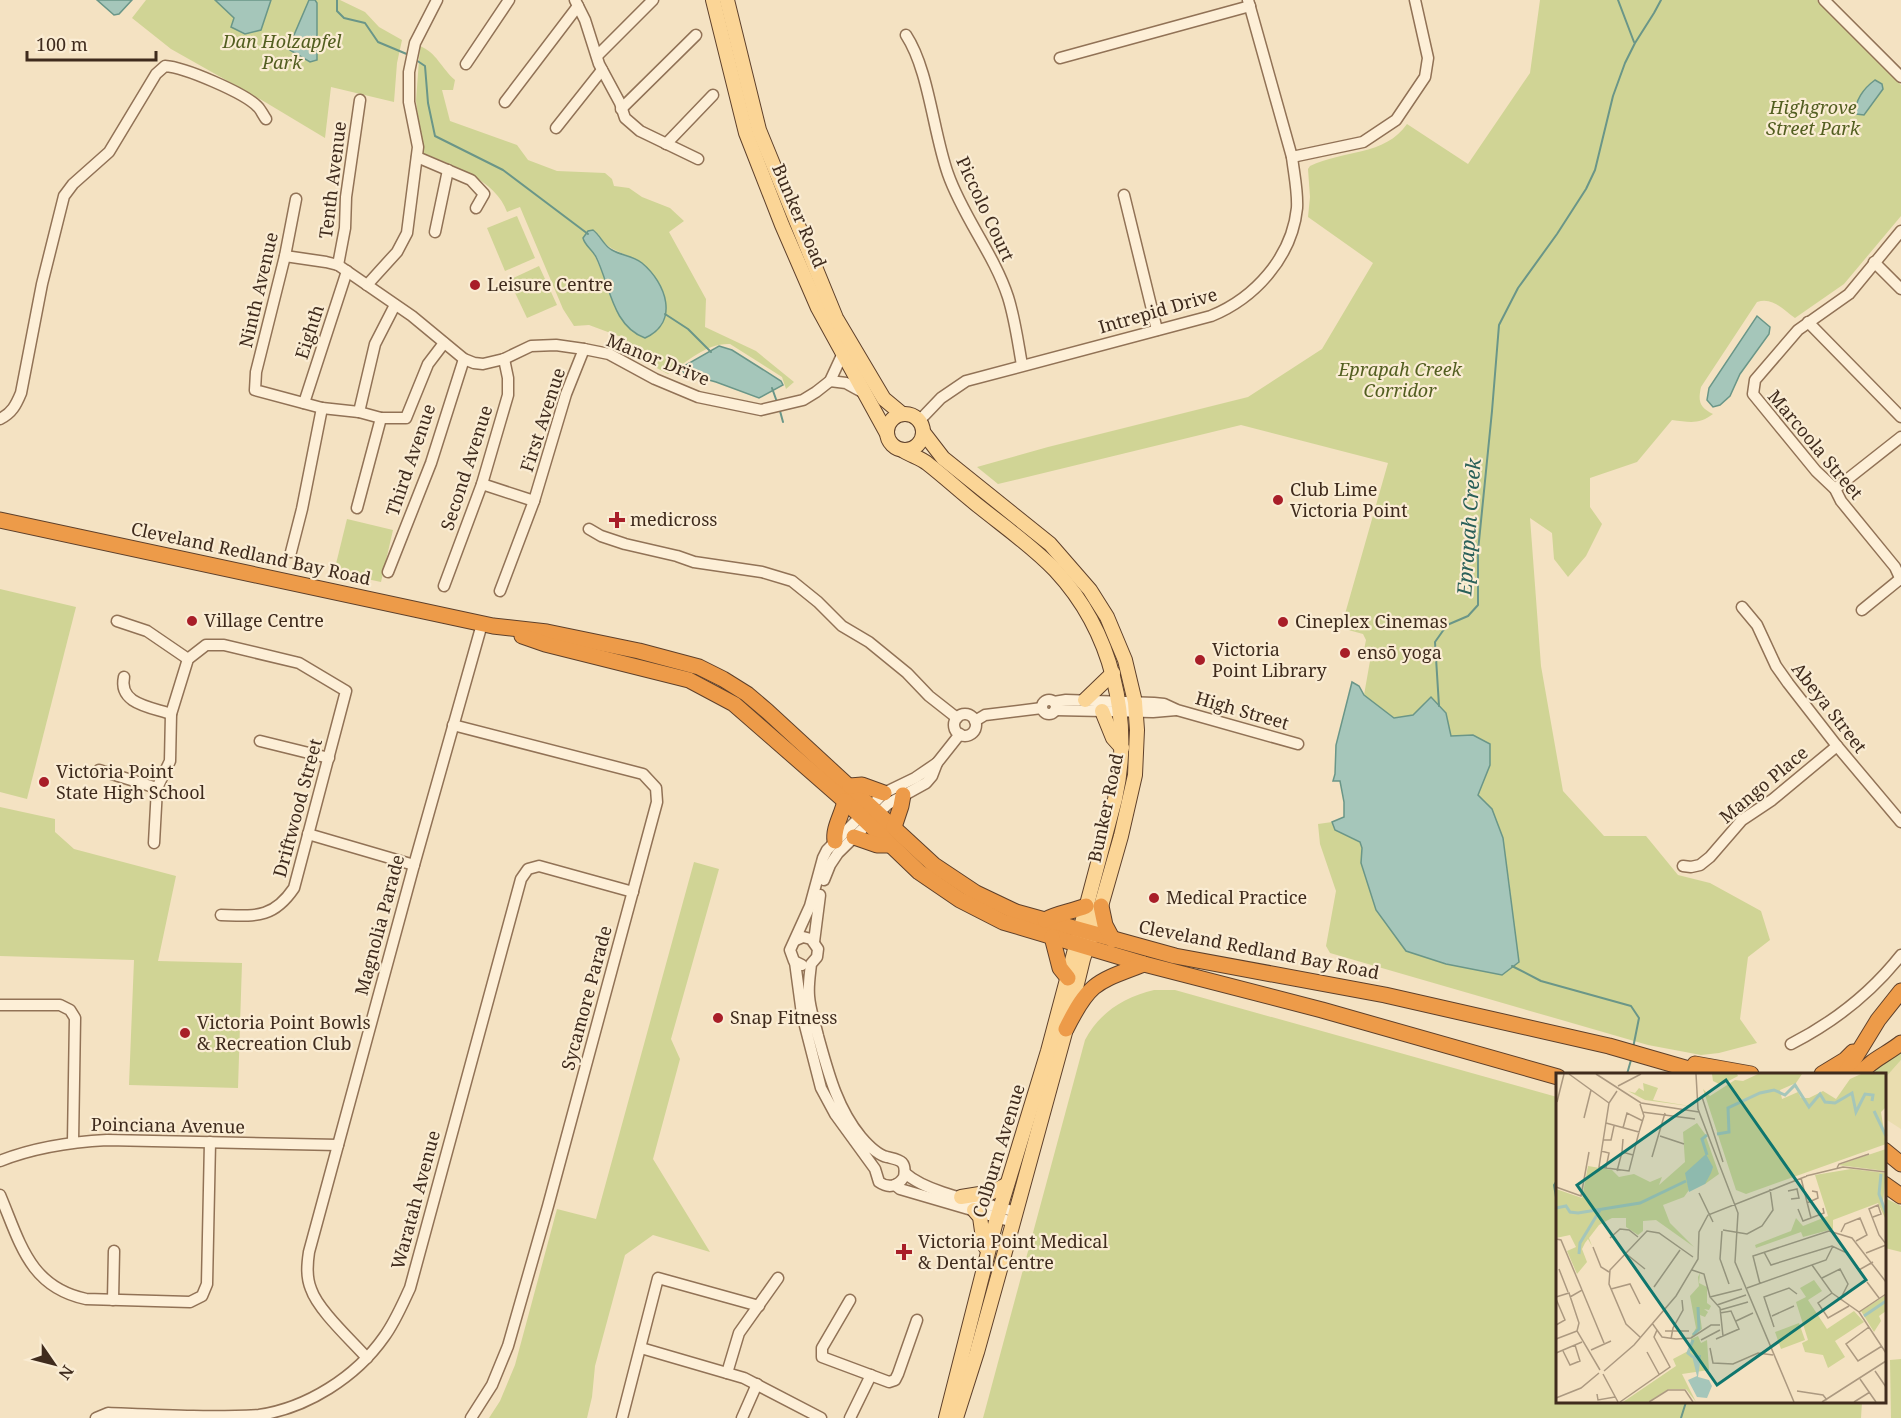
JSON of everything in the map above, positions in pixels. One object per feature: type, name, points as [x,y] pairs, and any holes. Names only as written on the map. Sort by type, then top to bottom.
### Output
[{"type":"highway","name":"Cleveland Redland Bay Road","points":[[0,520],[488,625],[547,632],[639,651],[699,667],[723,678],[747,694],[850,786],[890,845],[931,881],[967,905],[1003,922],[1052,938],[1113,940],[1227,967],[1385,995],[1609,1046],[1689,1066],[1705,1073]]},
{"type":"highway","name":"Cleveland Redland Bay Road","points":[[488,625],[545,644],[665,673],[699,686],[734,704],[845,801],[894,827],[927,858],[976,893],[1004,907],[1044,920],[1144,964],[1322,1010],[1556,1077]]},
{"type":"highway","points":[[850,786],[862,785],[884,793]]},
{"type":"highway","points":[[894,827],[903,795]]},
{"type":"highway","points":[[835,841],[833,832],[842,814],[845,801]]},
{"type":"highway","points":[[854,837],[877,845],[890,845]]},
{"type":"highway","points":[[1044,920],[1058,913],[1094,906],[1113,940]]},
{"type":"highway","points":[[1052,938],[1060,968],[1068,978]]},
{"type":"highway","points":[[1066,1029],[1082,1000],[1092,989],[1113,974],[1144,964]]},
{"type":"highway","points":[[1824,1073],[1845,1060],[1901,991]]},
{"type":"highway","points":[[1846,1073],[1870,1032]]},
{"type":"highway","points":[[1861,1073],[1869,1063],[1888,1053],[1901,1042]]},
{"type":"highway","points":[[1689,1066],[1745,1073]]},
{"type":"highway","points":[[1886,1152],[1901,1164]]},
{"type":"highway","points":[[1886,1185],[1901,1196]]},
{"type":"main road","name":"Bunker Road","points":[[713,0],[752,132],[818,308],[886,432]]},
{"type":"main road","name":"Bunker Road","points":[[727,0],[752,132],[836,318],[884,399],[902,414]]},
{"type":"main road","points":[[902,414],[911,415],[921,426],[920,443],[904,451],[891,445],[886,432],[891,420],[902,414]]},
{"type":"main road","name":"Bunker Road","points":[[921,426],[943,458],[1050,544],[1090,590],[1107,617],[1120,647],[1136,707],[1135,775],[1130,803],[1084,939]]},
{"type":"main road","name":"Bunker Road","points":[[904,451],[928,464],[955,489],[1037,553],[1055,570],[1094,625],[1113,673],[1120,706],[1122,748],[1117,789],[1094,906]]},
{"type":"main road","points":[[1085,700],[1113,673]]},
{"type":"main road","points":[[1102,711],[1113,738],[1122,748]]},
{"type":"main road","name":"Colburn Avenue","points":[[946,1418],[1006,1185],[1068,978],[1084,939]]},
{"type":"main road","name":"Colburn Avenue","points":[[956,1418],[977,1352],[1066,1029],[1084,939]]},
{"type":"main road","points":[[961,1197],[992,1192],[1006,1185]]},
{"type":"main road","points":[[974,1210],[980,1217],[984,1245],[988,1250]]},
{"type":"street","points":[[367,285],[397,252],[407,233],[418,147],[409,102],[411,66],[419,33],[437,0]]},
{"type":"street","points":[[465,64],[509,0]]},
{"type":"street","points":[[597,56],[653,0]]},
{"type":"street","points":[[1292,157],[1364,142],[1396,120],[1425,77],[1428,58],[1415,0]]},
{"type":"street","points":[[1824,0],[1901,77]]},
{"type":"street","points":[[505,102],[577,3],[602,70],[624,118],[640,130],[698,159]]},
{"type":"street","points":[[1060,58],[1249,3]]},
{"type":"street","name":"Intrepid Drive","points":[[921,426],[941,398],[966,381],[1211,316],[1227,310],[1256,289],[1267,276],[1279,260],[1288,242],[1297,208],[1296,183],[1292,157],[1249,3]]},
{"type":"street","points":[[621,109],[696,34]]},
{"type":"street","name":"Piccolo Court","points":[[906,35],[914,47],[920,66],[938,146],[949,177],[1009,299],[1022,365]]},
{"type":"street","points":[[0,419],[7,416],[16,406],[21,393],[42,284],[64,196],[109,152],[156,74],[165,66],[193,73],[257,106],[266,119]]},
{"type":"street","points":[[556,128],[602,70]]},
{"type":"street","points":[[666,144],[713,95]]},
{"type":"street","name":"Tenth Avenue","points":[[342,268],[346,197],[360,100]]},
{"type":"street","points":[[417,157],[471,180],[484,194],[476,208]]},
{"type":"street","points":[[435,232],[448,170]]},
{"type":"street","points":[[1124,195],[1157,330]]},
{"type":"street","name":"Ninth Avenue","points":[[296,199],[285,256],[256,372],[255,390],[304,403]]},
{"type":"street","name":"Marcoola Street","points":[[1900,579],[1895,567],[1841,501],[1835,489],[1821,477],[1753,394],[1755,380],[1798,330],[1849,294],[1901,231]]},
{"type":"street","points":[[285,256],[326,262],[342,268],[412,316],[464,359]]},
{"type":"street","points":[[1874,262],[1901,289]]},
{"type":"street","name":"Eighth","points":[[304,403],[342,268]]},
{"type":"street","points":[[359,412],[375,344],[395,305]]},
{"type":"street","points":[[1808,322],[1901,417]]},
{"type":"street","points":[[304,403],[381,418],[406,418],[428,364],[444,343]]},
{"type":"street","name":"Manor Drive","points":[[464,359],[483,364],[504,359],[531,346],[556,345],[609,354],[655,379],[698,397],[762,410],[803,400],[830,381],[843,353]]},
{"type":"street","name":"First Avenue","points":[[500,591],[534,501],[566,394],[584,350]]},
{"type":"street","name":"Third Avenue","points":[[388,572],[431,463],[464,359]]},
{"type":"street","name":"Second Avenue","points":[[444,586],[482,484],[508,395],[508,378],[504,359]]},
{"type":"street","points":[[830,381],[846,382],[867,395]]},
{"type":"street","points":[[291,552],[322,408]]},
{"type":"street","points":[[357,508],[381,418]]},
{"type":"street","points":[[1835,489],[1901,437]]},
{"type":"street","name":"First Avenue","points":[[482,484],[534,501]]},
{"type":"street","points":[[589,529],[601,536],[625,544],[694,562],[762,572],[792,581],[842,626],[869,642],[907,673],[957,718]]},
{"type":"street","points":[[1862,610],[1900,579]]},
{"type":"street","name":"Abeya Street","points":[[1742,607],[1757,625],[1776,666],[1788,683],[1901,822]]},
{"type":"street","points":[[117,621],[147,631],[188,659],[171,714],[170,762],[157,788],[153,843]]},
{"type":"street","name":"Magnolia Parade","points":[[367,1358],[320,1305],[311,1290],[307,1271],[309,1252],[453,725],[488,625]]},
{"type":"street","name":"Driftwood Street","points":[[188,659],[206,645],[224,645],[298,663],[346,691],[294,888],[285,902],[273,911],[257,916],[221,915]]},
{"type":"street","points":[[124,677],[122,686],[125,695],[132,700],[171,714]]},
{"type":"street","points":[[975,721],[983,716],[1042,708],[1042,703],[1046,700],[1055,706],[1102,711],[1120,706]]},
{"type":"street","points":[[1055,706],[1085,700],[1120,706]]},
{"type":"street","name":"High Street","points":[[1120,706],[1177,710],[1299,744]]},
{"type":"street","points":[[966,714],[975,721],[976,728],[972,734],[960,735],[954,725],[957,718],[966,714]]},
{"type":"street","name":"Sycamore Parade","points":[[453,725],[643,774],[656,788],[657,802],[508,1346],[492,1384],[471,1418]]},
{"type":"street","points":[[886,1157],[862,1138],[844,1112],[829,1074],[811,1008],[809,986],[811,964],[818,953],[814,942],[817,904],[827,870],[838,853],[854,837],[884,793],[915,778],[937,762],[960,735]]},
{"type":"street","points":[[260,741],[329,758]]},
{"type":"street","name":"Mango Place","points":[[1683,866],[1700,865],[1710,857],[1742,820],[1772,800],[1837,746]]},
{"type":"street","points":[[875,1169],[835,1114],[821,1088],[802,1014],[795,962],[790,950],[810,906],[823,858],[835,841],[870,815],[926,783],[932,776],[937,762]]},
{"type":"street","points":[[99,770],[157,788]]},
{"type":"street","points":[[308,834],[414,865]]},
{"type":"street","name":"Waratah Avenue","points":[[96,1418],[108,1413],[230,1418],[260,1415],[294,1407],[322,1393],[350,1374],[367,1358],[397,1317],[410,1288],[521,879],[528,869],[539,866],[633,892]]},
{"type":"street","points":[[795,940],[807,938],[814,942]]},
{"type":"street","points":[[1791,1044],[1818,1030],[1846,1010],[1876,985],[1901,955]]},
{"type":"street","points":[[795,962],[803,965],[811,964]]},
{"type":"street","points":[[0,1005],[60,1005],[70,1010],[75,1018],[73,1142]]},
{"type":"street","name":"Poinciana Avenue","points":[[0,1161],[35,1149],[73,1142],[107,1140],[338,1145]]},
{"type":"street","points":[[0,1195],[25,1253],[42,1279],[70,1296],[86,1299],[190,1302],[202,1296],[207,1284],[210,1142]]},
{"type":"street","points":[[905,1173],[902,1180],[895,1185],[887,1186],[879,1182],[875,1169],[879,1161],[886,1157],[894,1157],[901,1161],[905,1173],[920,1184],[1015,1217]]},
{"type":"street","points":[[895,1185],[900,1189],[974,1210],[999,1212]]},
{"type":"street","points":[[113,1300],[114,1251]]},
{"type":"street","points":[[622,1418],[658,1278],[759,1306]]},
{"type":"street","points":[[727,1373],[739,1333],[778,1278]]},
{"type":"street","points":[[850,1300],[822,1348],[822,1357],[889,1382],[895,1380],[917,1320]]},
{"type":"street","points":[[641,1348],[757,1384],[821,1418]]},
{"type":"street","points":[[850,1418],[871,1375]]},
{"type":"street","points":[[742,1418],[757,1384]]},
{"type":"shaded area","points":[[1901,1060],[1901,1129],[1886,1119],[1886,1077]]},
{"type":"green space","name":"Dan Holzapfel Park","points":[[146,0],[340,0],[365,12],[379,27],[402,40],[397,63],[394,102],[331,87],[325,138],[171,49],[132,18]]},
{"type":"green space","points":[[1540,0],[1817,0],[1901,85],[1901,216],[1844,284],[1795,318],[1773,302],[1757,302],[1701,387],[1701,403],[1713,414],[1698,421],[1672,420],[1637,462],[1590,478],[1590,507],[1602,524],[1586,556],[1568,577],[1554,559],[1552,533],[1530,518],[1541,666],[1563,791],[1604,836],[1646,836],[1678,875],[1710,883],[1761,911],[1770,940],[1748,957],[1740,1019],[1757,1043],[1719,1053],[1701,1055],[1648,1045],[1330,953],[1326,946],[1336,891],[1320,844],[1318,824],[1332,822],[1335,830],[1360,842],[1361,863],[1514,932],[1509,880],[1492,809],[1478,795],[1490,765],[1473,735],[1451,736],[1446,713],[1394,719],[1364,695],[1370,661],[1363,655],[1366,640],[1363,634],[1341,628],[1388,463],[1241,425],[998,484],[977,467],[1248,397],[1322,349],[1373,263],[1308,217],[1310,197],[1308,169],[1323,161],[1387,142],[1407,124],[1468,164],[1530,73]]},
{"type":"green space","points":[[420,46],[431,53],[455,80],[453,90],[442,90],[450,121],[517,145],[528,160],[557,171],[605,173],[612,179],[614,186],[629,188],[642,197],[670,208],[684,221],[669,232],[706,299],[705,327],[756,351],[794,382],[786,389],[782,377],[730,344],[705,350],[668,374],[621,349],[624,338],[589,325],[574,326],[563,309],[520,207],[507,212],[493,191],[483,182],[423,153],[416,101]],"holes":[[[588,231],[598,234],[612,249],[643,264],[615,308],[610,290],[585,234]]]},
{"type":"green space","points":[[517,216],[535,258],[505,271],[487,228]]},
{"type":"green space","points":[[539,266],[557,305],[527,318],[509,280]]},
{"type":"green space","points":[[347,519],[393,530],[381,582],[334,572]]},
{"type":"green space","points":[[0,589],[76,607],[27,799],[0,792]]},
{"type":"green space","points":[[0,807],[55,819],[55,832],[74,849],[176,876],[158,961],[242,963],[238,1088],[129,1085],[134,960],[0,956]]},
{"type":"green space","points":[[694,862],[719,869],[671,1039],[680,1059],[653,1159],[710,1252],[653,1235],[625,1255],[595,1366],[587,1418],[489,1418],[500,1401],[515,1365],[557,1209],[596,1219]]},
{"type":"green space","points":[[1154,990],[1175,990],[1556,1097],[1556,1403],[1862,1403],[1861,1418],[983,1418],[1085,1040],[1105,1014],[1143,993]]},
{"type":"green space","points":[[1901,1051],[1901,1060],[1886,1077],[1886,1073],[1874,1073]]},
{"type":"green space","points":[[1886,1198],[1901,1206],[1901,1252],[1886,1248]]},
{"type":"green space","points":[[1901,1359],[1901,1418],[1891,1418],[1890,1360]]},
{"type":"water","points":[[97,0],[132,0],[119,14],[114,15]]},
{"type":"water","points":[[215,0],[271,0],[261,30],[245,34],[231,27],[234,18]]},
{"type":"water","points":[[309,0],[315,0],[317,3],[317,60],[310,62],[288,49]]},
{"type":"water","points":[[1875,80],[1882,84],[1883,89],[1864,115],[1856,114],[1861,95]]},
{"type":"water","points":[[593,230],[609,248],[642,263],[658,281],[663,291],[666,313],[663,322],[656,331],[645,338],[625,324],[613,304],[596,257],[583,238],[588,231]]},
{"type":"water","points":[[1757,316],[1770,327],[1769,334],[1740,374],[1730,396],[1720,405],[1713,407],[1707,400],[1709,388]]},
{"type":"water","points":[[719,346],[732,350],[781,381],[783,385],[759,398],[684,373],[682,369],[684,366]]},
{"type":"water","points":[[1352,682],[1359,686],[1364,695],[1394,718],[1413,715],[1431,697],[1446,713],[1451,736],[1473,735],[1490,744],[1490,765],[1478,795],[1492,809],[1503,838],[1519,962],[1502,975],[1446,964],[1406,951],[1376,910],[1361,863],[1360,842],[1335,830],[1332,822],[1344,817],[1340,781],[1333,781],[1336,745]]},
{"type":"waterway","points":[[337,0],[337,11],[344,18],[365,23],[378,42],[409,55]]},
{"type":"waterway","points":[[1618,0],[1634,42]]},
{"type":"waterway","name":"Eprapah Creek","points":[[1439,706],[1435,642],[1447,625],[1468,616],[1478,605],[1478,551],[1499,325],[1518,288],[1586,189],[1595,170],[1613,96],[1625,63],[1661,0]]},
{"type":"waterway","points":[[416,60],[425,66],[428,103],[435,136],[503,170],[588,234]]},
{"type":"waterway","points":[[665,314],[688,329],[711,352]]},
{"type":"waterway","points":[[772,388],[777,402]]},
{"type":"waterway","points":[[780,411],[783,422]]},
{"type":"waterway","name":"Eprapah Creek","points":[[1512,966],[1541,981],[1631,1006],[1639,1018],[1633,1048]]},
{"type":"waterway","name":"Eprapah Creek","points":[[1627,1073],[1631,1060]]},
{"type":"waterway","name":"Eprapah Creek","points":[[1556,1182],[1554,1185],[1556,1197]]},
{"type":"waterway","name":"Eprapah Creek","points":[[1681,1418],[1686,1403]]},
{"type":"place","name":"Leisure Centre","points":[[475,285]]},
{"type":"place","name":"Club Lime Victoria Point","points":[[1278,500]]},
{"type":"place","name":"medicross","points":[[617,520]]},
{"type":"place","name":"Village Centre","points":[[192,621]]},
{"type":"place","name":"Cineplex Cinemas","points":[[1283,622]]},
{"type":"place","name":"ensō yoga","points":[[1345,653]]},
{"type":"place","name":"Victoria Point Library","points":[[1200,660]]},
{"type":"place","name":"Victoria Point State High School","points":[[44,782]]},
{"type":"place","name":"Medical Practice","points":[[1154,898]]},
{"type":"place","name":"Snap Fitness","points":[[718,1018]]},
{"type":"place","name":"Victoria Point Bowls & Recreation Club","points":[[185,1033]]},
{"type":"place","name":"Victoria Point Medical & Dental Centre","points":[[904,1252]]},
{"type":"park label","name":"Highgrove Street Park","points":[[1813,118]]},
{"type":"park label","name":"Eprapah Creek Corridor","points":[[1400,380]]}]
